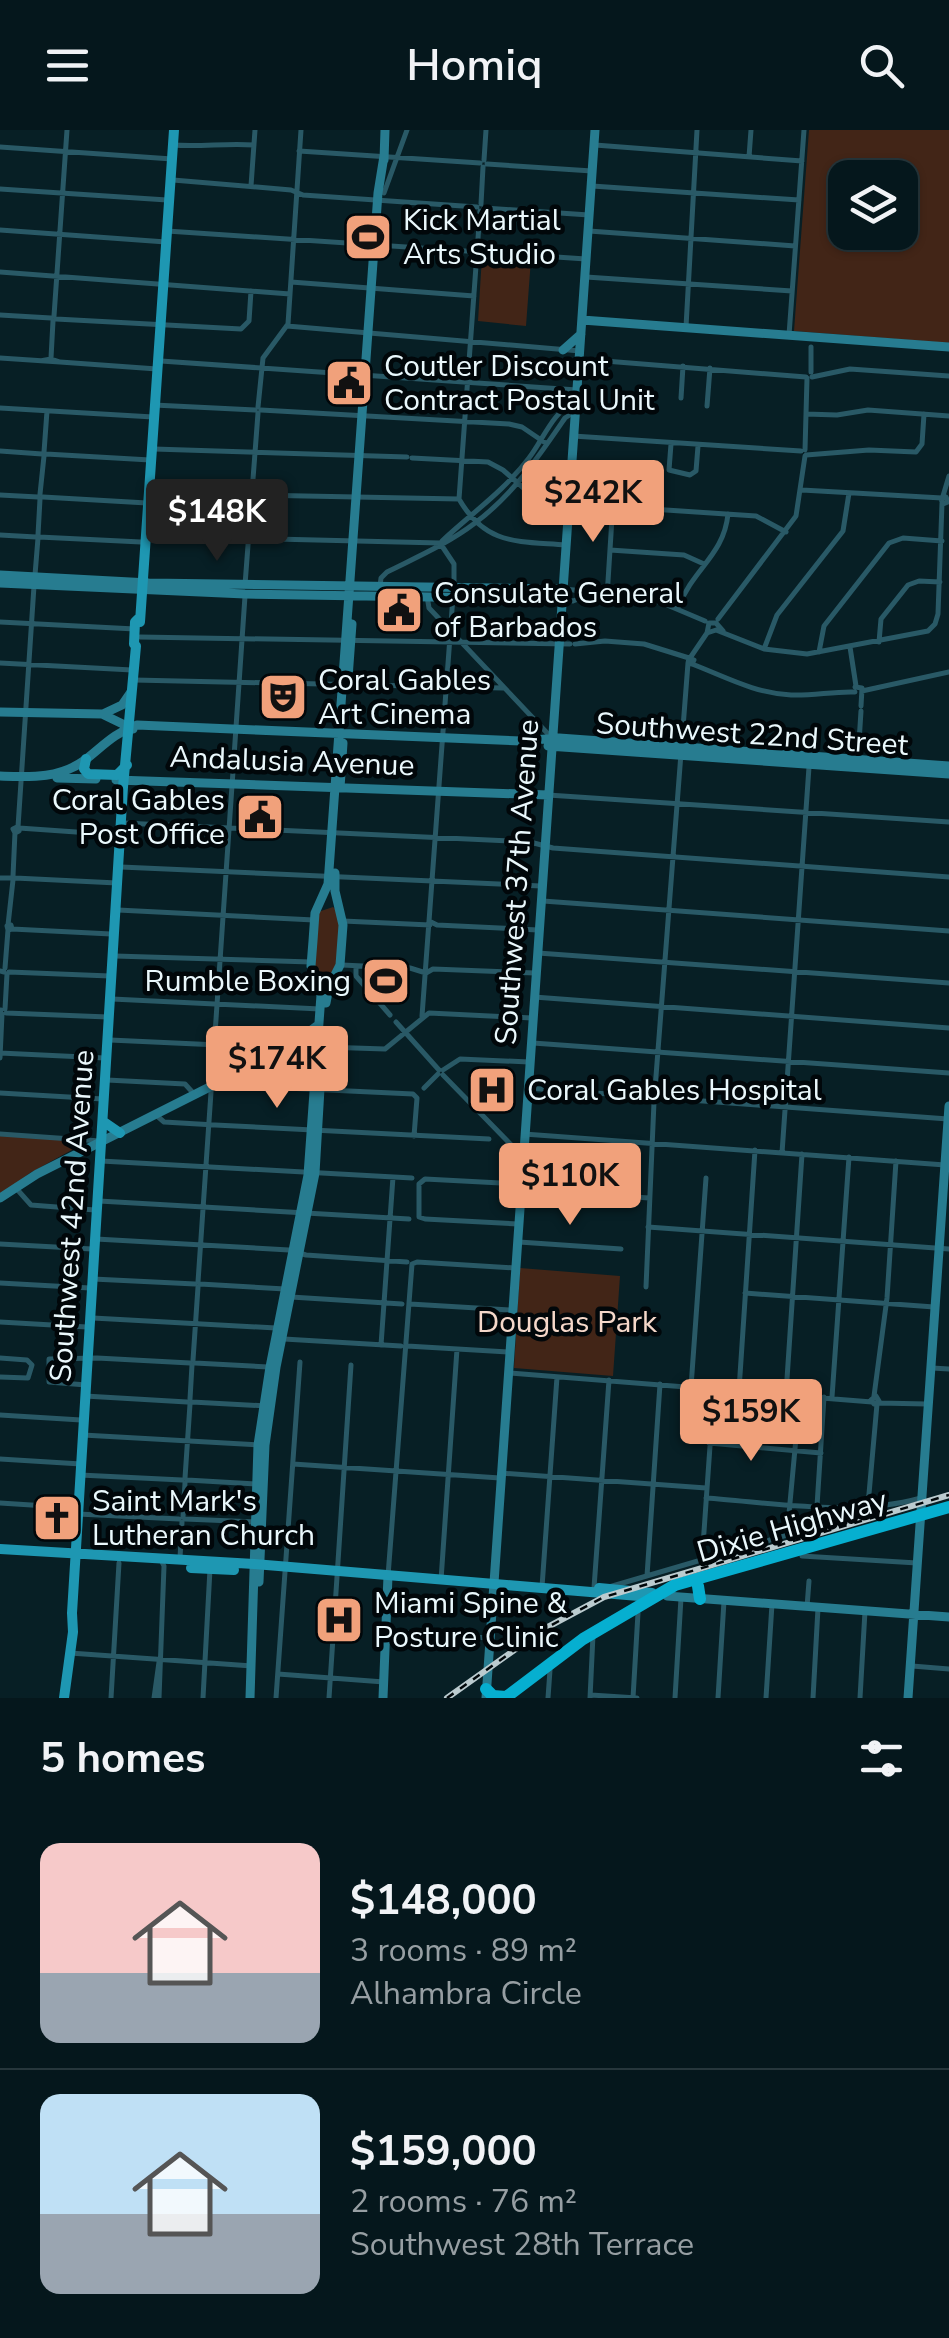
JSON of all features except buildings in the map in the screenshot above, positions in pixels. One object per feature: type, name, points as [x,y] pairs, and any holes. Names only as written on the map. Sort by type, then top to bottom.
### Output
[{"type":"highway","points":[[486,1694],[506,1698],[593,1636],[664,1596],[699,1592],[949,1510]]},
{"type":"highway","name":"Dixie Highway","points":[[664,1596],[684,1582],[919,1519]]},
{"type":"highway","points":[[593,1636],[664,1596]]},
{"type":"highway","points":[[516,1698],[550,1666]]},
{"type":"main road","name":"Southwest 42nd Avenue","points":[[67,1698],[69,1618],[122,836],[174,130]]},
{"type":"main road","points":[[86,759],[84,769],[88,774],[117,775],[127,765]]},
{"type":"main road","points":[[104,1122],[120,1133]]},
{"type":"main road","points":[[0,1552],[210,1570],[260,1568]]},
{"type":"main road","points":[[76,1556],[119,1563],[180,1561],[664,1596]]},
{"type":"main road","points":[[581,1590],[608,1588],[664,1596]]},
{"type":"street","points":[[51,360],[66,130]]},
{"type":"street","points":[[250,186],[255,130]]},
{"type":"street","points":[[180,1561],[258,410],[266,352],[287,326],[301,130]]},
{"type":"street","points":[[250,1698],[260,1568],[258,1484],[266,1406],[306,1212],[320,1047],[327,993],[338,969],[343,922],[332,877],[385,130]]},
{"type":"street","points":[[382,198],[407,130]]},
{"type":"street","points":[[486,130],[459,499],[474,519],[500,539],[566,545]]},
{"type":"street","name":"Southwest 37th Avenue","points":[[486,1694],[554,710],[568,644],[562,594],[595,130]]},
{"type":"street","points":[[686,328],[697,130]]},
{"type":"street","points":[[749,157],[751,130]]},
{"type":"street","points":[[789,335],[804,130]]},
{"type":"street","points":[[173,145],[254,145]]},
{"type":"street","points":[[594,145],[802,160]]},
{"type":"street","points":[[0,147],[172,159]]},
{"type":"street","points":[[299,151],[592,171]]},
{"type":"street","points":[[170,180],[589,215]]},
{"type":"street","points":[[591,186],[799,200]]},
{"type":"street","points":[[0,188],[169,200]]},
{"type":"street","points":[[0,230],[294,238],[586,259]]},
{"type":"street","points":[[588,231],[796,246]]},
{"type":"street","points":[[0,272],[290,294]]},
{"type":"street","points":[[585,276],[792,292]]},
{"type":"street","points":[[291,282],[474,296]]},
{"type":"street","points":[[0,315],[246,327],[250,291]]},
{"type":"street","points":[[582,320],[949,347]]},
{"type":"street","points":[[287,326],[562,350],[683,366],[809,375],[854,369],[949,376]]},
{"type":"street","points":[[562,350],[581,334]]},
{"type":"street","points":[[646,1287],[664,962],[680,750],[691,662],[710,632],[712,621],[798,513],[811,347]]},
{"type":"street","points":[[0,358],[262,368],[577,390]]},
{"type":"street","points":[[681,398],[683,366]]},
{"type":"street","points":[[708,406],[710,368]]},
{"type":"street","points":[[545,442],[565,397],[559,388]]},
{"type":"street","points":[[561,410],[576,407]]},
{"type":"street","points":[[380,586],[384,574],[474,519],[515,480],[576,407]]},
{"type":"street","points":[[0,408],[258,410],[465,420],[516,425],[545,442]]},
{"type":"street","points":[[47,410],[0,1054],[108,1058]]},
{"type":"street","points":[[806,414],[832,416],[868,410],[949,416]]},
{"type":"street","points":[[560,425],[574,432],[698,446],[804,453],[918,450],[924,414]]},
{"type":"street","points":[[671,444],[670,472],[694,474],[698,446]]},
{"type":"street","points":[[0,452],[255,452],[462,459],[492,463],[540,501],[569,504]]},
{"type":"street","points":[[710,632],[724,633],[764,649],[820,654],[932,628],[938,618],[944,500],[949,476]]},
{"type":"street","points":[[802,490],[944,500]]},
{"type":"street","points":[[764,649],[777,615],[844,528],[849,494]]},
{"type":"street","points":[[0,495],[459,499]]},
{"type":"street","points":[[607,598],[612,521],[617,510],[626,506],[764,518],[786,532]]},
{"type":"street","points":[[678,608],[687,587],[723,540],[728,514]]},
{"type":"street","points":[[0,535],[144,543],[249,538],[440,543]]},
{"type":"street","points":[[820,654],[824,626],[894,540],[942,541]]},
{"type":"street","points":[[413,541],[416,557]]},
{"type":"street","points":[[110,1040],[382,1050],[424,1012],[454,564],[440,543]]},
{"type":"street","points":[[610,550],[687,555],[705,564]]},
{"type":"street","points":[[0,574],[34,581]]},
{"type":"street","points":[[879,642],[880,619],[908,585],[919,580],[940,582]]},
{"type":"street","points":[[0,583],[562,594],[574,590],[586,596],[650,600],[678,608],[712,621],[724,633]]},
{"type":"street","points":[[352,590],[380,586],[430,592]]},
{"type":"street","points":[[430,592],[428,606],[552,742]]},
{"type":"street","points":[[562,594],[576,600],[586,596]]},
{"type":"street","points":[[939,600],[948,601]]},
{"type":"street","points":[[0,622],[241,638],[648,644],[732,683],[769,693],[812,696],[859,692],[949,672]]},
{"type":"street","points":[[474,656],[478,642]]},
{"type":"street","points":[[850,648],[859,692],[859,764]]},
{"type":"street","points":[[0,663],[134,680],[503,688]]},
{"type":"street","points":[[0,712],[102,714],[118,708],[134,680]]},
{"type":"street","points":[[527,741],[554,710]]},
{"type":"street","points":[[102,714],[130,728],[552,742]]},
{"type":"street","points":[[34,777],[60,773],[86,759],[111,736],[130,728]]},
{"type":"street","points":[[442,741],[552,742]]},
{"type":"street","name":"Southwest 22nd Street","points":[[552,742],[949,770]]},
{"type":"street","points":[[782,1152],[812,760]]},
{"type":"street","name":"Andalusia Avenue","points":[[0,776],[548,795]]},
{"type":"street","points":[[548,795],[949,822]]},
{"type":"street","points":[[123,823],[544,844],[949,877]]},
{"type":"street","points":[[15,830],[122,836]]},
{"type":"street","points":[[120,867],[542,886]]},
{"type":"street","points":[[320,1047],[321,991],[313,968],[314,920],[332,877]]},
{"type":"street","points":[[0,878],[120,884]]},
{"type":"street","points":[[540,901],[949,931]]},
{"type":"street","points":[[318,908],[332,905],[341,910]]},
{"type":"street","points":[[118,910],[314,920]]},
{"type":"street","points":[[343,922],[538,930]]},
{"type":"street","points":[[9,927],[108,933],[116,941]]},
{"type":"street","points":[[537,953],[949,983]]},
{"type":"street","points":[[115,956],[293,963],[313,968],[326,977],[338,969],[384,967]]},
{"type":"street","points":[[293,963],[313,968]]},
{"type":"street","points":[[356,966],[356,976],[390,1015]]},
{"type":"street","points":[[410,968],[536,973]]},
{"type":"street","points":[[6,971],[114,977]]},
{"type":"street","points":[[534,997],[949,1028]]},
{"type":"street","points":[[112,999],[320,1008]]},
{"type":"street","points":[[4,1011],[111,1018]]},
{"type":"street","points":[[424,1012],[532,1018]]},
{"type":"street","points":[[396,1022],[522,1157]]},
{"type":"street","points":[[0,1198],[15,1186],[287,1048],[318,1024]]},
{"type":"street","points":[[530,1043],[949,1074]]},
{"type":"street","points":[[424,1088],[459,1059],[529,1062]]},
{"type":"street","points":[[235,1074],[244,1085]]},
{"type":"street","points":[[107,1080],[184,1084],[196,1095]]},
{"type":"street","points":[[213,1086],[416,1095],[414,1136]]},
{"type":"street","points":[[527,1088],[948,1119]]},
{"type":"street","points":[[0,1094],[106,1099]]},
{"type":"street","points":[[908,1698],[930,1368],[944,1249],[949,1106]]},
{"type":"street","points":[[156,1115],[161,1121],[208,1125],[489,1139]]},
{"type":"street","points":[[0,1134],[92,1138],[103,1142]]},
{"type":"street","points":[[524,1134],[945,1164]]},
{"type":"street","points":[[75,1139],[82,1152]]},
{"type":"street","points":[[739,1390],[756,1150]]},
{"type":"street","points":[[82,1152],[102,1160],[412,1178]]},
{"type":"street","points":[[786,1394],[802,1154]]},
{"type":"street","points":[[817,1506],[839,1300],[849,1157]]},
{"type":"street","points":[[868,1505],[896,1161]]},
{"type":"street","points":[[380,1345],[393,1176]]},
{"type":"street","points":[[691,1387],[706,1178]]},
{"type":"street","points":[[518,1224],[418,1217],[421,1180],[649,1198]]},
{"type":"street","points":[[15,1186],[26,1202],[34,1206],[203,1206],[410,1218]]},
{"type":"street","points":[[648,1227],[944,1249]]},
{"type":"street","points":[[517,1242],[621,1250]]},
{"type":"street","points":[[0,1244],[200,1245],[515,1268]]},
{"type":"street","points":[[383,1698],[410,1262]]},
{"type":"street","points":[[0,1283],[198,1284],[512,1310]]},
{"type":"street","points":[[745,1293],[937,1304]]},
{"type":"street","points":[[0,1322],[195,1324],[380,1345],[508,1352]]},
{"type":"street","points":[[440,1580],[457,1349]]},
{"type":"street","points":[[0,1358],[27,1360],[32,1364],[28,1378],[0,1378]]},
{"type":"street","points":[[266,1406],[86,1391],[48,1382],[49,1360],[88,1358],[273,1367]]},
{"type":"street","points":[[276,1698],[300,1362]]},
{"type":"street","points":[[329,1698],[351,1364]]},
{"type":"street","points":[[930,1368],[949,1370]]},
{"type":"street","points":[[507,1373],[928,1404]]},
{"type":"street","points":[[542,1588],[557,1377]]},
{"type":"street","points":[[594,1588],[609,1380]]},
{"type":"street","points":[[648,1576],[660,1384]]},
{"type":"street","points":[[702,1560],[714,1388]]},
{"type":"street","points":[[608,1588],[788,1534],[800,1395]]},
{"type":"street","points":[[0,1415],[84,1420]]},
{"type":"street","points":[[83,1435],[262,1445]]},
{"type":"street","points":[[709,1443],[821,1452]]},
{"type":"street","points":[[0,1459],[81,1470],[258,1484]]},
{"type":"street","points":[[293,1464],[706,1488]]},
{"type":"street","points":[[706,1498],[817,1506],[892,1506],[921,1498]]},
{"type":"street","points":[[0,1503],[257,1522]]},
{"type":"street","points":[[824,1554],[916,1563]]},
{"type":"street","points":[[111,1698],[119,1563]]},
{"type":"street","points":[[157,1698],[162,1563]]},
{"type":"street","points":[[202,1698],[210,1570]]},
{"type":"street","points":[[810,1581],[813,1698]]},
{"type":"street","points":[[699,1592],[724,1601],[949,1617]]},
{"type":"street","points":[[664,1596],[675,1698]]},
{"type":"street","points":[[718,1698],[724,1601]]},
{"type":"street","points":[[766,1698],[772,1604]]},
{"type":"street","points":[[860,1698],[865,1611]]},
{"type":"street","points":[[593,1636],[590,1696],[634,1698],[638,1613]]},
{"type":"street","points":[[386,1631],[489,1638]]},
{"type":"street","points":[[70,1653],[252,1666]]},
{"type":"street","points":[[548,1698],[550,1666]]},
{"type":"street","points":[[910,1666],[949,1669]]},
{"type":"street","points":[[278,1674],[384,1682]]},
{"type":"green space","points":[[809,130],[949,130],[949,343],[794,331]]},
{"type":"green space","points":[[482,256],[531,259],[526,326],[478,321]]},
{"type":"green space","points":[[333,907],[341,914],[338,966],[325,975],[314,967],[318,912]]},
{"type":"green space","points":[[0,1136],[69,1139],[79,1146],[0,1195]]},
{"type":"green space","name":"Douglas Park","points":[[520,1268],[620,1276],[613,1376],[514,1368]]},
{"type":"tunnel","points":[[384,967],[410,968]]},
{"type":"railway","points":[[447,1698],[544,1629],[604,1597],[949,1495]]},
{"type":"place","name":"Kick Martial Arts Studio","points":[[368,237]]},
{"type":"place","name":"Coutler Discount Contract Postal Unit","points":[[349,383]]},
{"type":"place","name":"Consulate General of Barbados","points":[[399,610]]},
{"type":"place","name":"Coral Gables Art Cinema","points":[[283,697]]},
{"type":"place","name":"Coral Gables Post Office","points":[[260,817]]},
{"type":"place","name":"Rumble Boxing","points":[[386,981]]},
{"type":"place","name":"Coral Gables Hospital","points":[[492,1090]]},
{"type":"place","name":"Saint Mark's Lutheran Church","points":[[57,1518]]},
{"type":"place","name":"Miami Spine & Posture Clinic","points":[[339,1620]]}]
